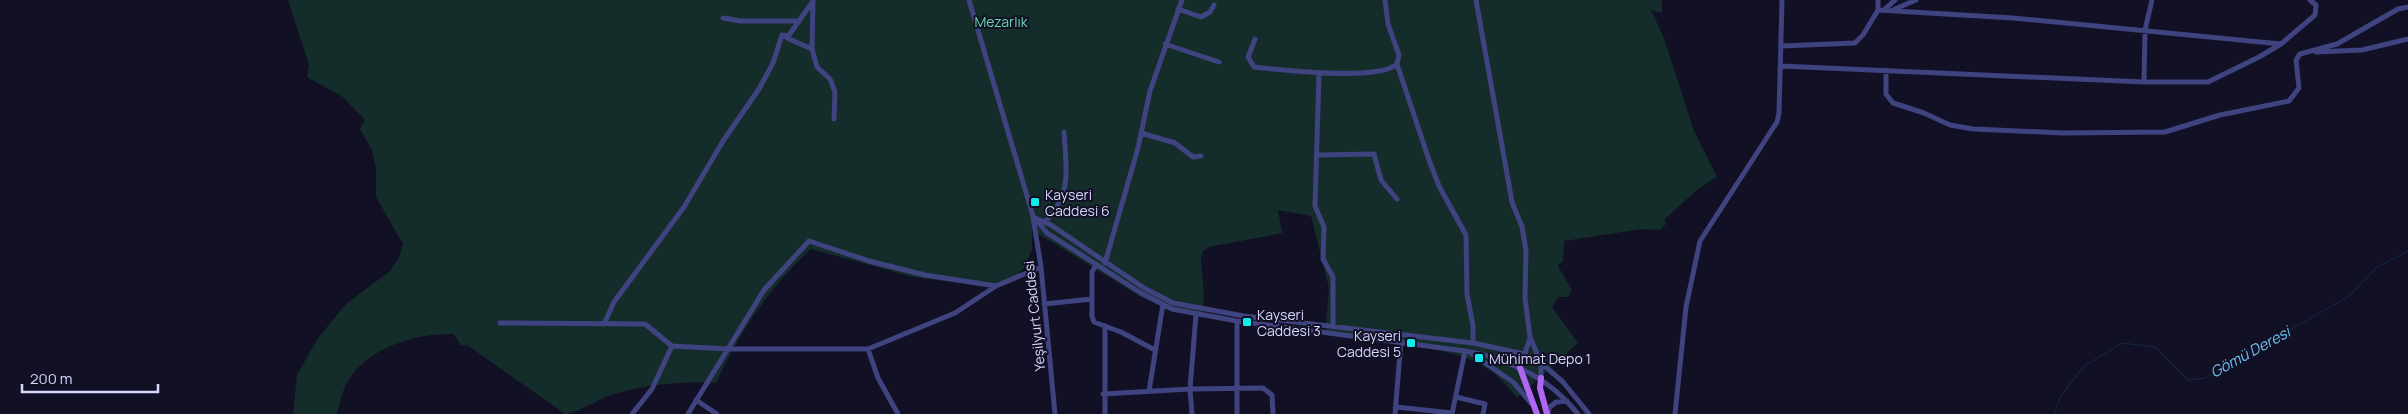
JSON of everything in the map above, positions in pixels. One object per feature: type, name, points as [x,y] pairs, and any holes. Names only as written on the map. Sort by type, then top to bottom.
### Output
[{"type":"main road","points":[[1520,368],[1537,414]]},
{"type":"main road","points":[[1541,378],[1540,388],[1547,414]]},
{"type":"street","points":[[789,36],[813,0]]},
{"type":"street","points":[[813,0],[812,48],[817,67],[830,79],[835,92],[834,119]]},
{"type":"street","points":[[969,0],[1033,216],[1046,234],[1172,310],[1238,321],[1402,341],[1485,355],[1541,378],[1569,403],[1578,414]]},
{"type":"street","points":[[1105,263],[1141,133],[1150,92],[1165,44],[1182,0]]},
{"type":"street","points":[[1385,0],[1388,24],[1399,55],[1397,64],[1429,160],[1440,186],[1466,235],[1467,294],[1473,326],[1473,343]]},
{"type":"street","points":[[1476,0],[1512,202],[1522,227],[1526,251],[1525,298],[1530,337],[1541,362],[1541,378]]},
{"type":"street","points":[[1675,414],[1686,307],[1700,241],[1777,122],[1781,66],[1782,0]]},
{"type":"street","points":[[1878,0],[1881,10]]},
{"type":"street","points":[[1781,46],[1855,43],[1864,35],[1881,10],[1895,0]]},
{"type":"street","points":[[1893,10],[1916,0]]},
{"type":"street","points":[[2144,82],[2145,30],[2152,0]]},
{"type":"street","points":[[1781,66],[2144,82],[2208,82],[2281,44],[2315,15],[2316,6],[2310,0]]},
{"type":"street","points":[[1178,9],[1201,17],[1210,12],[1214,5]]},
{"type":"street","points":[[1886,70],[1886,94],[1893,103],[1914,109],[1962,128],[2062,133],[2166,132],[2220,115],[2289,101],[2299,88],[2297,56],[2306,51],[2336,44],[2398,9],[2408,7]]},
{"type":"street","points":[[1881,10],[2145,30],[2281,44]]},
{"type":"street","points":[[723,18],[740,21],[799,21]]},
{"type":"street","points":[[604,324],[614,302],[684,206],[759,89],[773,63],[782,35],[789,36]]},
{"type":"street","points":[[789,36],[787,38],[812,48]]},
{"type":"street","points":[[1254,39],[1248,57],[1254,67],[1319,73],[1382,71],[1397,64]]},
{"type":"street","points":[[2306,51],[2362,50],[2408,39]]},
{"type":"street","points":[[1165,44],[1219,62]]},
{"type":"street","points":[[1319,73],[1315,206],[1324,227],[1323,259],[1334,277],[1332,326]]},
{"type":"street","points":[[1045,222],[1060,204],[1066,190],[1064,132]]},
{"type":"street","points":[[1141,133],[1175,143],[1193,157],[1201,156]]},
{"type":"street","points":[[1317,154],[1374,154],[1381,180],[1397,199]]},
{"type":"street","points":[[1033,216],[1045,222],[1105,263],[1172,303],[1244,316],[1473,343],[1524,354],[1541,362],[1563,382],[1589,414]]},
{"type":"street","name":"Yeşilyurt Caddesi","points":[[1033,216],[1041,266],[1055,414]]},
{"type":"street","points":[[688,414],[764,290],[809,241],[870,261],[925,275],[996,286]]},
{"type":"street","points":[[1096,265],[1092,272],[1093,320],[1155,350]]},
{"type":"street","points":[[500,323],[645,324],[672,346],[868,349],[955,313],[996,286],[1041,266]]},
{"type":"street","points":[[1044,304],[1092,299]]},
{"type":"street","points":[[1148,392],[1163,304]]},
{"type":"street","points":[[1192,414],[1190,389],[1196,314]]},
{"type":"street","points":[[1237,414],[1238,321]]},
{"type":"street","points":[[1105,326],[1103,394],[1105,414]]},
{"type":"street","points":[[1520,368],[1530,337]]},
{"type":"street","points":[[1396,414],[1402,341]]},
{"type":"street","points":[[632,414],[652,389],[672,346]]},
{"type":"street","points":[[868,349],[878,378],[898,414]]},
{"type":"street","points":[[1396,407],[1452,414],[1465,351]]},
{"type":"street","points":[[1465,351],[1479,358],[1513,382],[1527,397],[1537,414]]},
{"type":"street","points":[[1103,394],[1190,389],[1237,388],[1269,390],[1273,396],[1273,414]]},
{"type":"street","points":[[1456,397],[1485,404],[1483,414]]},
{"type":"street","points":[[696,400],[717,414]]},
{"type":"street","points":[[1547,414],[1549,408],[1556,402],[1566,400],[1569,403]]},
{"type":"green space","name":"Mezarlık","points":[[288,0],[1662,0],[1662,13],[1651,10],[1664,38],[1694,131],[1717,177],[1699,188],[1665,219],[1666,224],[1660,230],[1642,229],[1564,241],[1563,262],[1559,263],[1558,266],[1572,290],[1568,297],[1558,297],[1552,307],[1578,343],[1517,398],[1491,371],[1465,358],[1426,348],[1325,335],[1329,288],[1311,216],[1278,210],[1282,233],[1209,247],[1203,251],[1201,258],[1204,295],[1202,318],[1173,311],[1143,298],[1032,230],[1032,250],[1023,269],[1015,277],[990,287],[913,277],[811,249],[782,279],[757,311],[745,328],[716,383],[689,382],[637,388],[611,395],[575,412],[565,414],[467,345],[461,346],[454,334],[440,334],[409,339],[395,344],[368,359],[357,369],[346,385],[337,414],[293,414],[297,375],[318,338],[346,304],[390,271],[399,258],[403,244],[376,197],[376,169],[372,150],[360,129],[365,120],[343,97],[307,77],[309,65]]},
{"type":"waterway","name":"Gömü Deresi","points":[[2054,414],[2061,396],[2083,367],[2122,343],[2155,347],[2188,380],[2205,378],[2348,297],[2376,268],[2408,251]]},
{"type":"place","name":"Kayseri Caddesi 6","points":[[1035,202]]},
{"type":"place","name":"Kayseri Caddesi 3","points":[[1247,322]]},
{"type":"place","name":"Kayseri Caddesi 5","points":[[1411,343]]},
{"type":"place","name":"Mühimat Depo 1","points":[[1479,358]]}]
